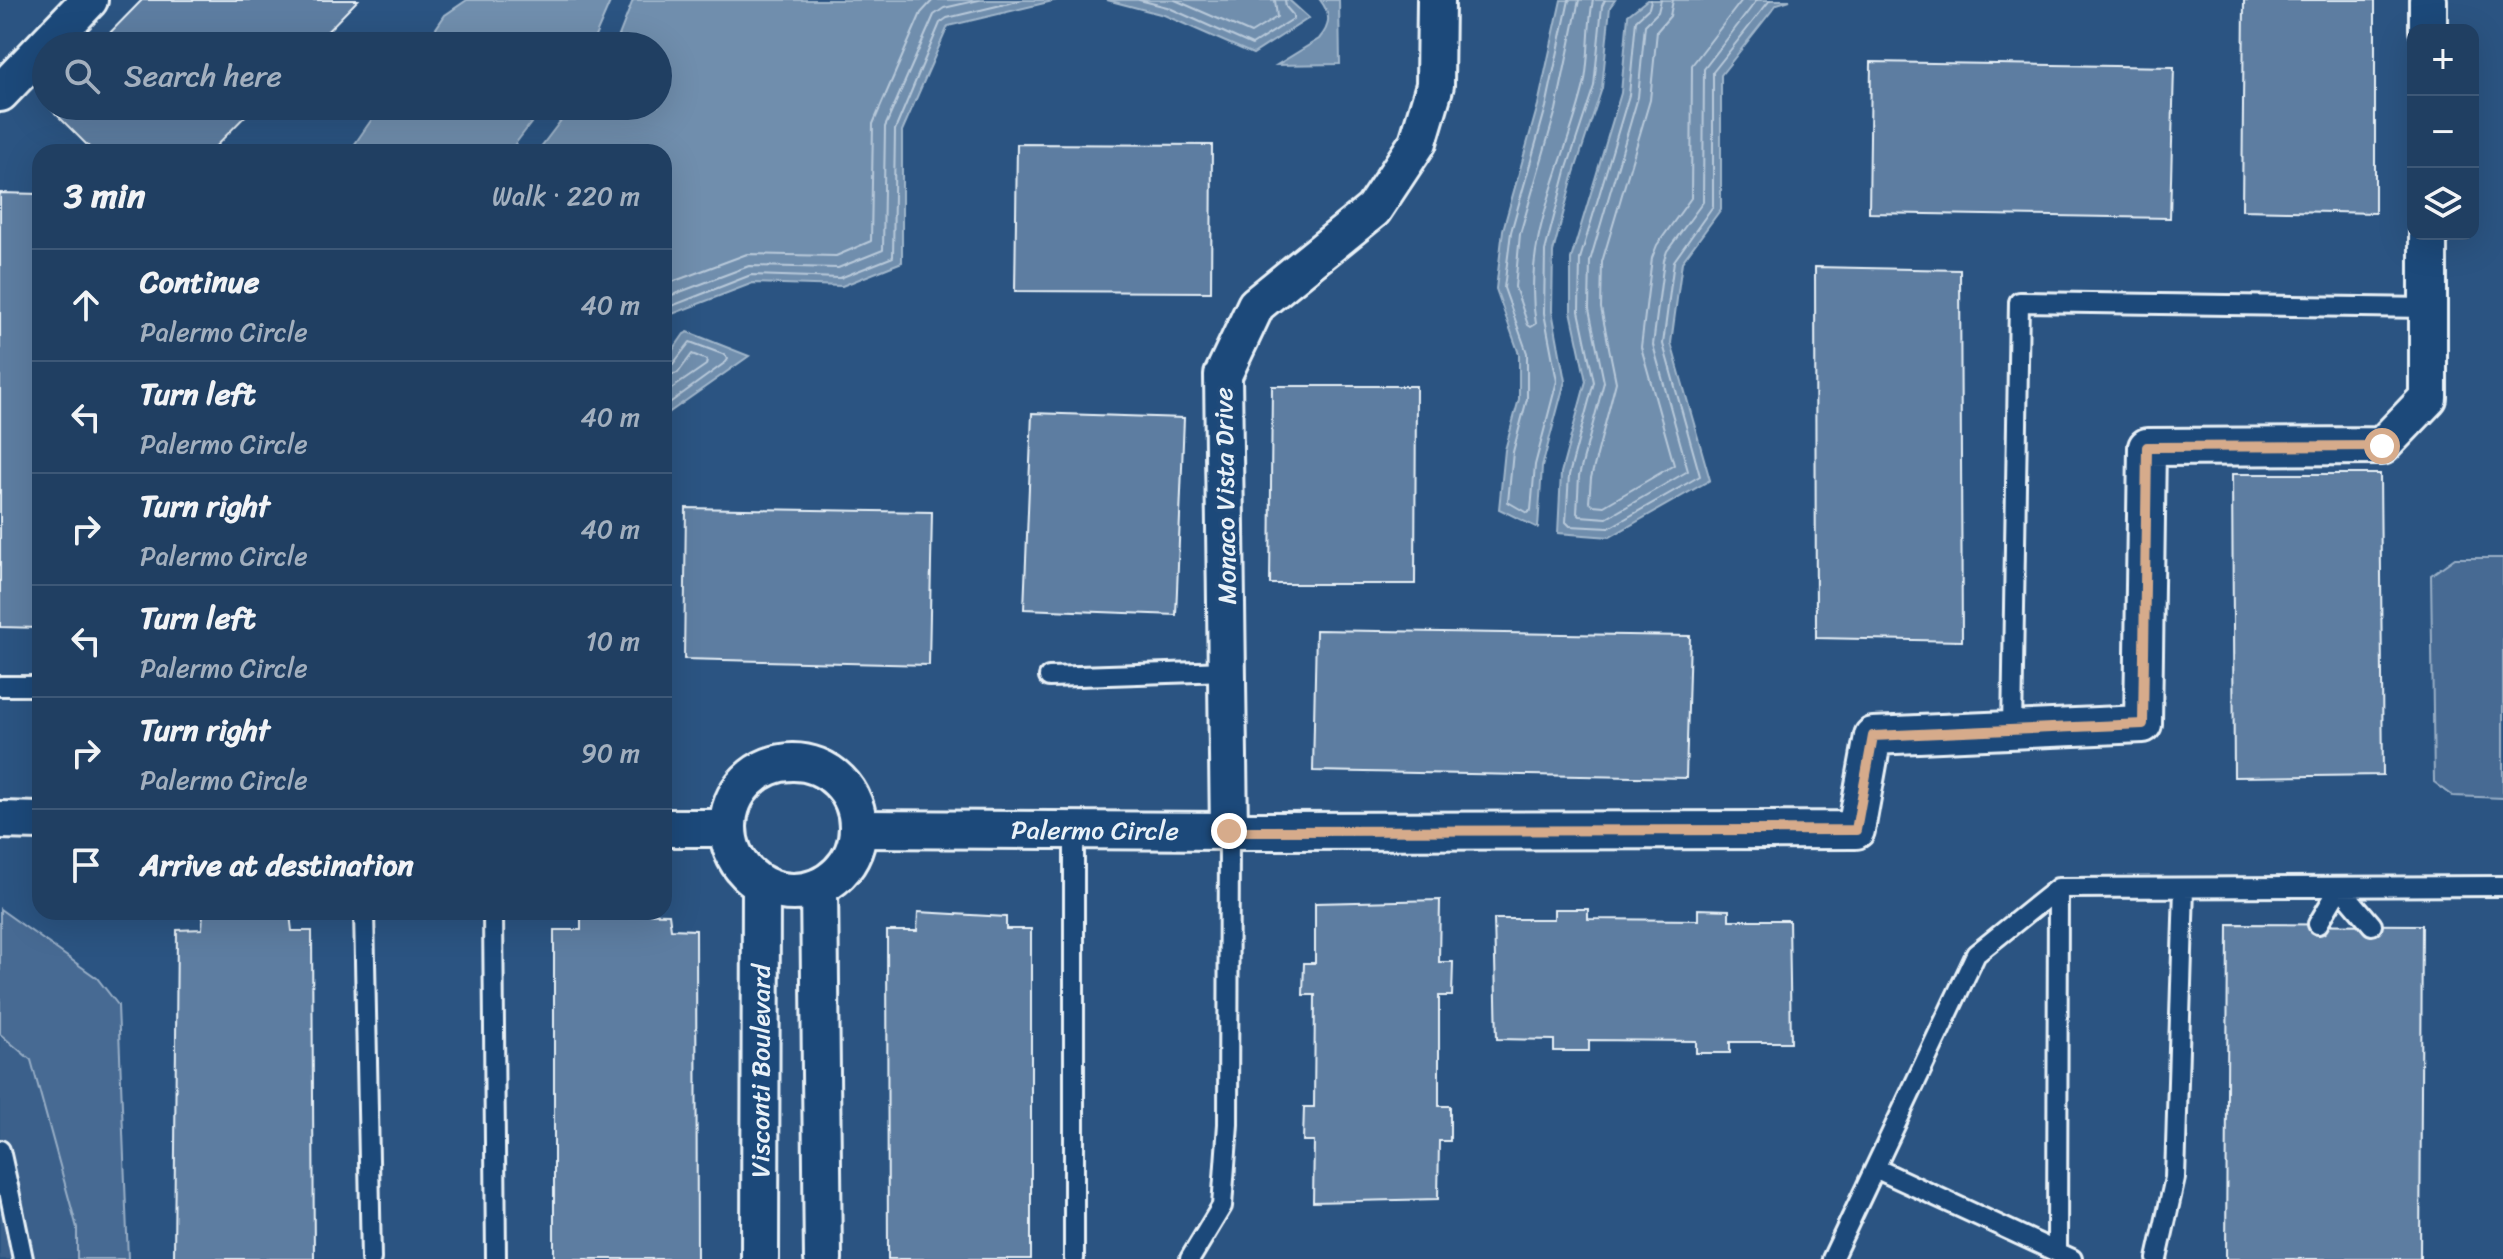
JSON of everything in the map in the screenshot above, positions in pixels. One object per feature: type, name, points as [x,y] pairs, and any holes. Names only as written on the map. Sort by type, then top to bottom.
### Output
[{"type":"street","points":[[58,32],[89,0]]},
{"type":"street","name":"Monaco Vista Drive","points":[[1229,831],[1223,375],[1256,305],[1373,210],[1418,142],[1435,85],[1436,0]]},
{"type":"street","points":[[2428,0],[2428,24]]},
{"type":"street","points":[[0,93],[32,60]]},
{"type":"street","name":"Palermo Circle","points":[[859,829],[1856,830],[1873,736],[2143,724],[2147,447],[2382,446],[2428,398],[2428,240]]},
{"type":"street","points":[[785,762],[807,763],[828,771],[845,787],[856,807],[859,829],[852,856],[838,874],[819,887],[797,892],[774,890],[761,885],[743,870],[731,850],[727,828],[732,801],[745,782],[763,769],[785,762]]},
{"type":"street","points":[[0,820],[32,821]]},
{"type":"street","points":[[672,828],[727,828]]},
{"type":"street","name":"Visconti Boulevard","points":[[760,1259],[761,885]]},
{"type":"street","points":[[819,887],[823,1259]]},
{"type":"lane","points":[[2012,730],[2019,302],[2428,308]]},
{"type":"lane","points":[[1049,677],[1227,671]]},
{"type":"lane","points":[[0,686],[32,686]]},
{"type":"lane","points":[[1074,830],[1074,1259]]},
{"type":"lane","points":[[1190,1259],[1222,1206],[1228,1124],[1229,831]]},
{"type":"lane","points":[[1832,1259],[1976,954],[2058,888],[2503,886]]},
{"type":"lane","points":[[2318,924],[2340,887]]},
{"type":"lane","points":[[2340,887],[2372,925]]},
{"type":"lane","points":[[1875,1168],[2064,1256],[2058,888]]},
{"type":"lane","points":[[2157,1259],[2175,1178],[2184,888]]},
{"type":"lane","points":[[364,920],[371,1259]]},
{"type":"lane","points":[[493,920],[496,1259]]},
{"type":"lane","points":[[0,1150],[4,1186],[23,1259]]},
{"type":"shaded area","points":[[2455,558],[2503,558],[2503,798],[2453,796],[2434,782],[2431,575]]},
{"type":"shaded area","points":[[0,909],[97,978],[118,1005],[128,1259],[77,1259],[77,1228],[31,1060],[0,1034]]},
{"type":"shaded area","points":[[0,1034],[31,1060],[77,1228],[77,1259],[0,1259]]},
{"type":"water","points":[[467,0],[611,0],[597,32],[433,32],[445,15]]},
{"type":"water","points":[[633,0],[1057,0],[948,26],[902,131],[902,262],[842,286],[753,283],[672,314],[672,144],[543,144],[561,120],[672,120],[672,32],[620,32]]},
{"type":"water","points":[[1107,0],[1289,0],[1309,18],[1253,54],[1164,15]]},
{"type":"water","points":[[1320,0],[1339,0],[1340,64],[1277,65],[1323,34],[1328,20]]},
{"type":"water","points":[[1561,0],[1615,0],[1610,7],[1602,88],[1574,173],[1553,252],[1552,311],[1565,381],[1542,467],[1538,528],[1499,509],[1505,450],[1519,399],[1519,354],[1496,289],[1503,230],[1538,105]]},
{"type":"water","points":[[1647,0],[1790,0],[1777,4],[1721,75],[1721,209],[1682,262],[1671,343],[1710,480],[1610,537],[1558,533],[1561,473],[1586,381],[1571,311],[1571,259],[1621,93],[1628,15]]},
{"type":"water","points":[[371,120],[533,120],[515,144],[355,144]]},
{"type":"water","points":[[688,332],[749,356],[672,410],[672,351]]},
{"type":"building","points":[[142,0],[358,0],[327,32],[111,32]]},
{"type":"building","points":[[2244,0],[2375,0],[2375,213],[2242,210]]},
{"type":"building","points":[[1871,62],[2174,67],[2170,218],[1869,213]]},
{"type":"building","points":[[62,120],[241,120],[218,144],[86,144]]},
{"type":"building","points":[[1017,144],[1212,145],[1211,292],[1015,291]]},
{"type":"building","points":[[0,193],[32,194],[32,628],[0,627]]},
{"type":"building","points":[[1815,267],[1960,270],[1962,641],[1816,638]]},
{"type":"building","points":[[1272,386],[1416,386],[1415,584],[1270,584]]},
{"type":"building","points":[[1032,413],[1184,418],[1176,615],[1024,609]]},
{"type":"building","points":[[2232,474],[2380,474],[2383,775],[2234,777]]},
{"type":"building","points":[[686,508],[932,512],[929,665],[684,659]]},
{"type":"building","points":[[1316,630],[1690,636],[1686,778],[1313,771]]},
{"type":"building","points":[[1440,900],[1439,962],[1453,962],[1452,996],[1439,996],[1439,1106],[1450,1106],[1450,1141],[1439,1141],[1438,1199],[1313,1202],[1314,1141],[1303,1141],[1304,1107],[1314,1107],[1315,995],[1303,995],[1304,963],[1315,963],[1315,903]]},
{"type":"building","points":[[1554,909],[1588,909],[1588,919],[1698,920],[1698,909],[1729,910],[1729,920],[1789,920],[1791,1042],[1730,1042],[1730,1053],[1696,1053],[1696,1041],[1589,1040],[1589,1051],[1554,1051],[1554,1040],[1497,1039],[1494,919],[1554,919]]},
{"type":"building","points":[[918,912],[1006,917],[1006,929],[1031,929],[1031,1259],[888,1259],[887,931],[917,931]]},
{"type":"building","points":[[203,920],[291,920],[292,931],[312,931],[314,1259],[174,1259],[177,930],[202,929]]},
{"type":"building","points":[[581,920],[670,920],[671,929],[696,930],[697,1259],[554,1259],[554,930],[581,930]]},
{"type":"building","points":[[2228,924],[2422,925],[2420,1259],[2226,1259]]},
{"type":"route","points":[[1229,831],[1856,830],[1873,736],[2143,724],[2147,447],[2382,446]]}]
